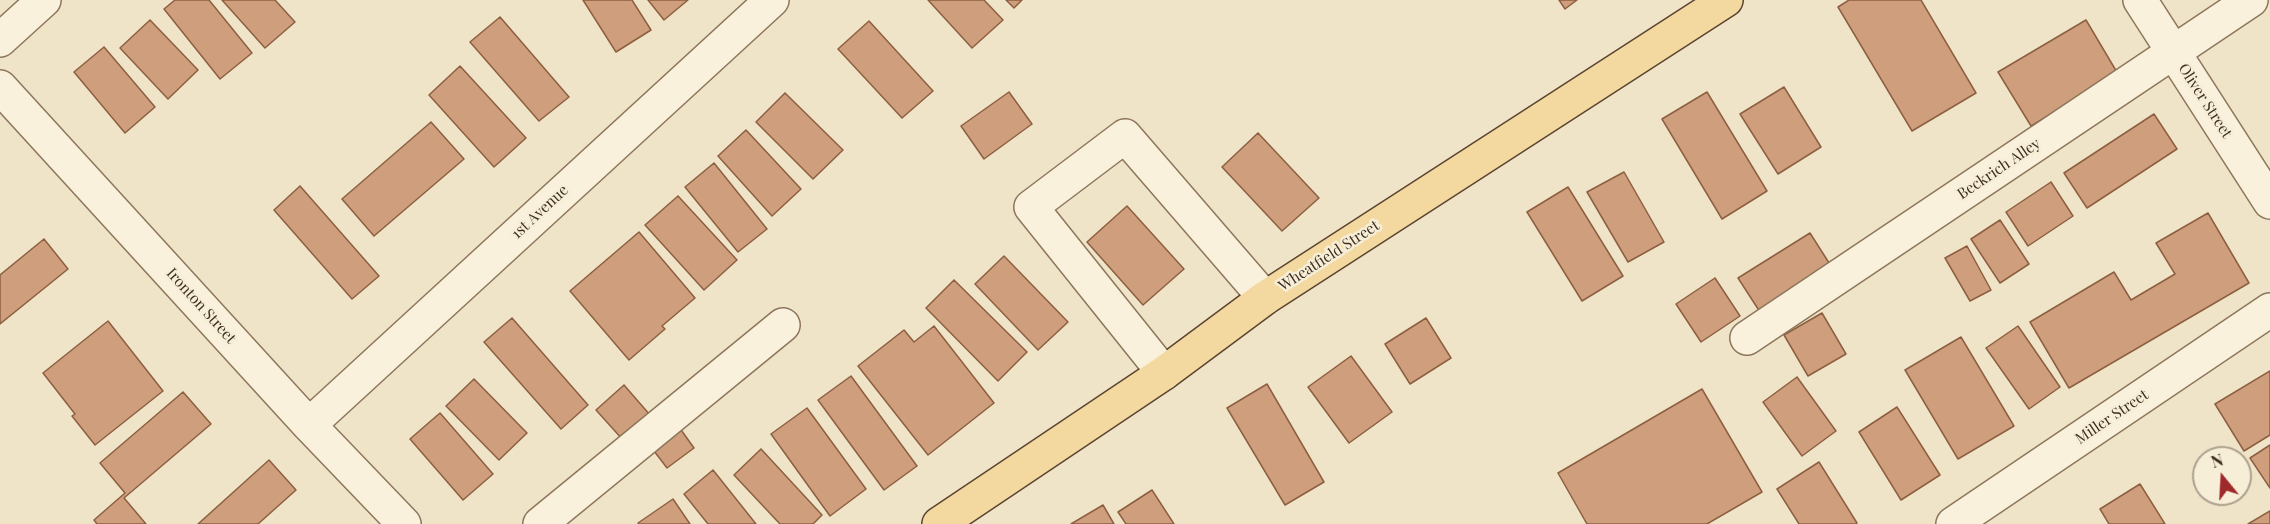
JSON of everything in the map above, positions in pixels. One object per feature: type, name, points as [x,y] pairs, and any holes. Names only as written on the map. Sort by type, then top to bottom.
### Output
[{"type":"main road","name":"Wheatfield Street","points":[[949,522],[1164,373],[1265,298],[1726,0]]},
{"type":"street","points":[[0,40],[44,0]]},
{"type":"street","name":"1st Avenue","points":[[309,425],[772,0]]},
{"type":"street","name":"Oliver Street","points":[[2140,0],[2270,201]]},
{"type":"street","name":"Beckrich Alley","points":[[1747,338],[2251,0]]},
{"type":"street","name":"Ironton Street","points":[[0,87],[309,425],[404,524]]},
{"type":"street","points":[[1164,373],[1030,207],[1125,136],[1265,298]]},
{"type":"street","name":"Miller Street","points":[[1953,524],[2270,310]]},
{"type":"street","points":[[540,524],[783,325]]},
{"type":"building","points":[[175,0],[209,0],[252,53],[220,79],[164,9]]},
{"type":"building","points":[[222,0],[275,0],[295,22],[265,48]]},
{"type":"building","points":[[583,0],[632,0],[651,30],[616,52]]},
{"type":"building","points":[[648,0],[688,0],[664,20]]},
{"type":"building","points":[[928,0],[984,0],[1003,20],[972,48]]},
{"type":"building","points":[[1006,0],[1022,0],[1014,8]]},
{"type":"building","points":[[1559,0],[1577,0],[1565,9]]},
{"type":"building","points":[[1849,0],[1921,0],[1976,93],[1912,131],[1838,7]]},
{"type":"building","points":[[500,17],[569,97],[539,121],[470,42]]},
{"type":"building","points":[[150,20],[198,70],[168,99],[120,48]]},
{"type":"building","points":[[2086,20],[2118,74],[2031,126],[1998,72]]},
{"type":"building","points":[[869,21],[933,91],[902,118],[838,49]]},
{"type":"building","points":[[104,47],[155,107],[125,133],[74,72]]},
{"type":"building","points":[[460,66],[526,138],[494,167],[429,95]]},
{"type":"building","points":[[1784,87],[1821,147],[1778,174],[1740,114]]},
{"type":"building","points":[[1009,92],[1032,124],[984,159],[961,126]]},
{"type":"building","points":[[1707,92],[1767,191],[1722,219],[1662,119]]},
{"type":"building","points":[[785,93],[843,150],[813,179],[756,122]]},
{"type":"building","points":[[2154,114],[2177,149],[2087,208],[2064,173]]},
{"type":"building","points":[[431,122],[464,159],[374,236],[342,199]]},
{"type":"building","points":[[746,130],[801,189],[772,216],[718,156]]},
{"type":"building","points":[[1258,133],[1319,198],[1282,231],[1222,167]]},
{"type":"building","points":[[714,163],[767,229],[738,252],[685,187]]},
{"type":"building","points":[[1624,172],[1664,242],[1628,262],[1587,192]]},
{"type":"building","points":[[2051,182],[2073,216],[2028,246],[2006,212]]},
{"type":"building","points":[[300,186],[379,276],[352,299],[274,210]]},
{"type":"building","points":[[1568,187],[1623,276],[1582,301],[1527,212]]},
{"type":"building","points":[[678,196],[737,260],[704,290],[645,225]]},
{"type":"building","points":[[1127,206],[1184,269],[1143,305],[1087,242]]},
{"type":"building","points":[[2208,213],[2249,283],[2069,388],[2030,322],[2114,272],[2131,300],[2175,274],[2156,243]]},
{"type":"building","points":[[2000,220],[2029,264],[2000,283],[1971,239]]},
{"type":"building","points":[[639,232],[695,298],[662,326],[665,329],[629,360],[570,291]]},
{"type":"building","points":[[1810,233],[1831,266],[1760,312],[1738,278]]},
{"type":"building","points":[[44,239],[68,269],[0,324],[0,275]]},
{"type":"building","points":[[1967,246],[1991,290],[1970,301],[1945,258]]},
{"type":"building","points":[[1004,256],[1068,322],[1038,350],[975,284]]},
{"type":"building","points":[[1715,278],[1740,316],[1701,342],[1676,304]]},
{"type":"building","points":[[954,280],[1027,352],[998,381],[926,308]]},
{"type":"building","points":[[1822,313],[1846,354],[1808,376],[1784,335]]},
{"type":"building","points":[[512,318],[588,405],[561,429],[484,342]]},
{"type":"building","points":[[1426,318],[1451,358],[1410,384],[1385,344]]},
{"type":"building","points":[[108,321],[163,391],[95,445],[72,416],[75,414],[43,373]]},
{"type":"building","points":[[934,326],[994,403],[928,455],[858,366],[904,330],[914,342]]},
{"type":"building","points":[[2018,326],[2060,387],[2029,409],[1986,348]]},
{"type":"building","points":[[1961,337],[2014,426],[1958,459],[1905,370]]},
{"type":"building","points":[[1351,356],[1392,412],[1349,443],[1308,387]]},
{"type":"building","points":[[2270,371],[2270,435],[2252,446],[2241,446],[2215,404]]},
{"type":"building","points":[[851,376],[917,466],[884,490],[818,400]]},
{"type":"building","points":[[1797,377],[1836,431],[1802,456],[1763,402]]},
{"type":"building","points":[[474,379],[527,433],[499,460],[446,406]]},
{"type":"building","points":[[1267,384],[1324,482],[1285,505],[1227,408]]},
{"type":"building","points":[[624,385],[650,415],[623,440],[596,410]]},
{"type":"building","points":[[1702,389],[1762,492],[1707,524],[1587,524],[1558,473]]},
{"type":"building","points":[[183,392],[211,424],[124,498],[146,524],[97,524],[94,520],[125,493],[100,463]]},
{"type":"building","points":[[1897,407],[1940,475],[1901,500],[1859,432]]},
{"type":"building","points":[[807,408],[866,489],[830,516],[771,434]]},
{"type":"building","points":[[440,413],[493,474],[463,500],[410,439]]},
{"type":"building","points":[[679,427],[694,448],[667,468],[651,447]]},
{"type":"building","points":[[2270,445],[2270,488],[2252,461],[2252,457]]},
{"type":"building","points":[[761,449],[822,515],[813,524],[780,524],[734,475]]},
{"type":"building","points":[[269,460],[296,490],[258,524],[198,524]]},
{"type":"building","points":[[1819,462],[1856,524],[1799,524],[1777,489]]},
{"type":"building","points":[[713,470],[756,524],[708,524],[684,494]]},
{"type":"building","points":[[2140,484],[2165,524],[2109,524],[2100,509]]},
{"type":"building","points":[[1152,490],[1174,524],[1126,524],[1118,512]]},
{"type":"building","points":[[673,499],[690,524],[638,523]]},
{"type":"building","points":[[1103,505],[1114,524],[1071,524]]},
{"type":"building","points":[[2270,511],[2270,524],[2248,524]]}]
